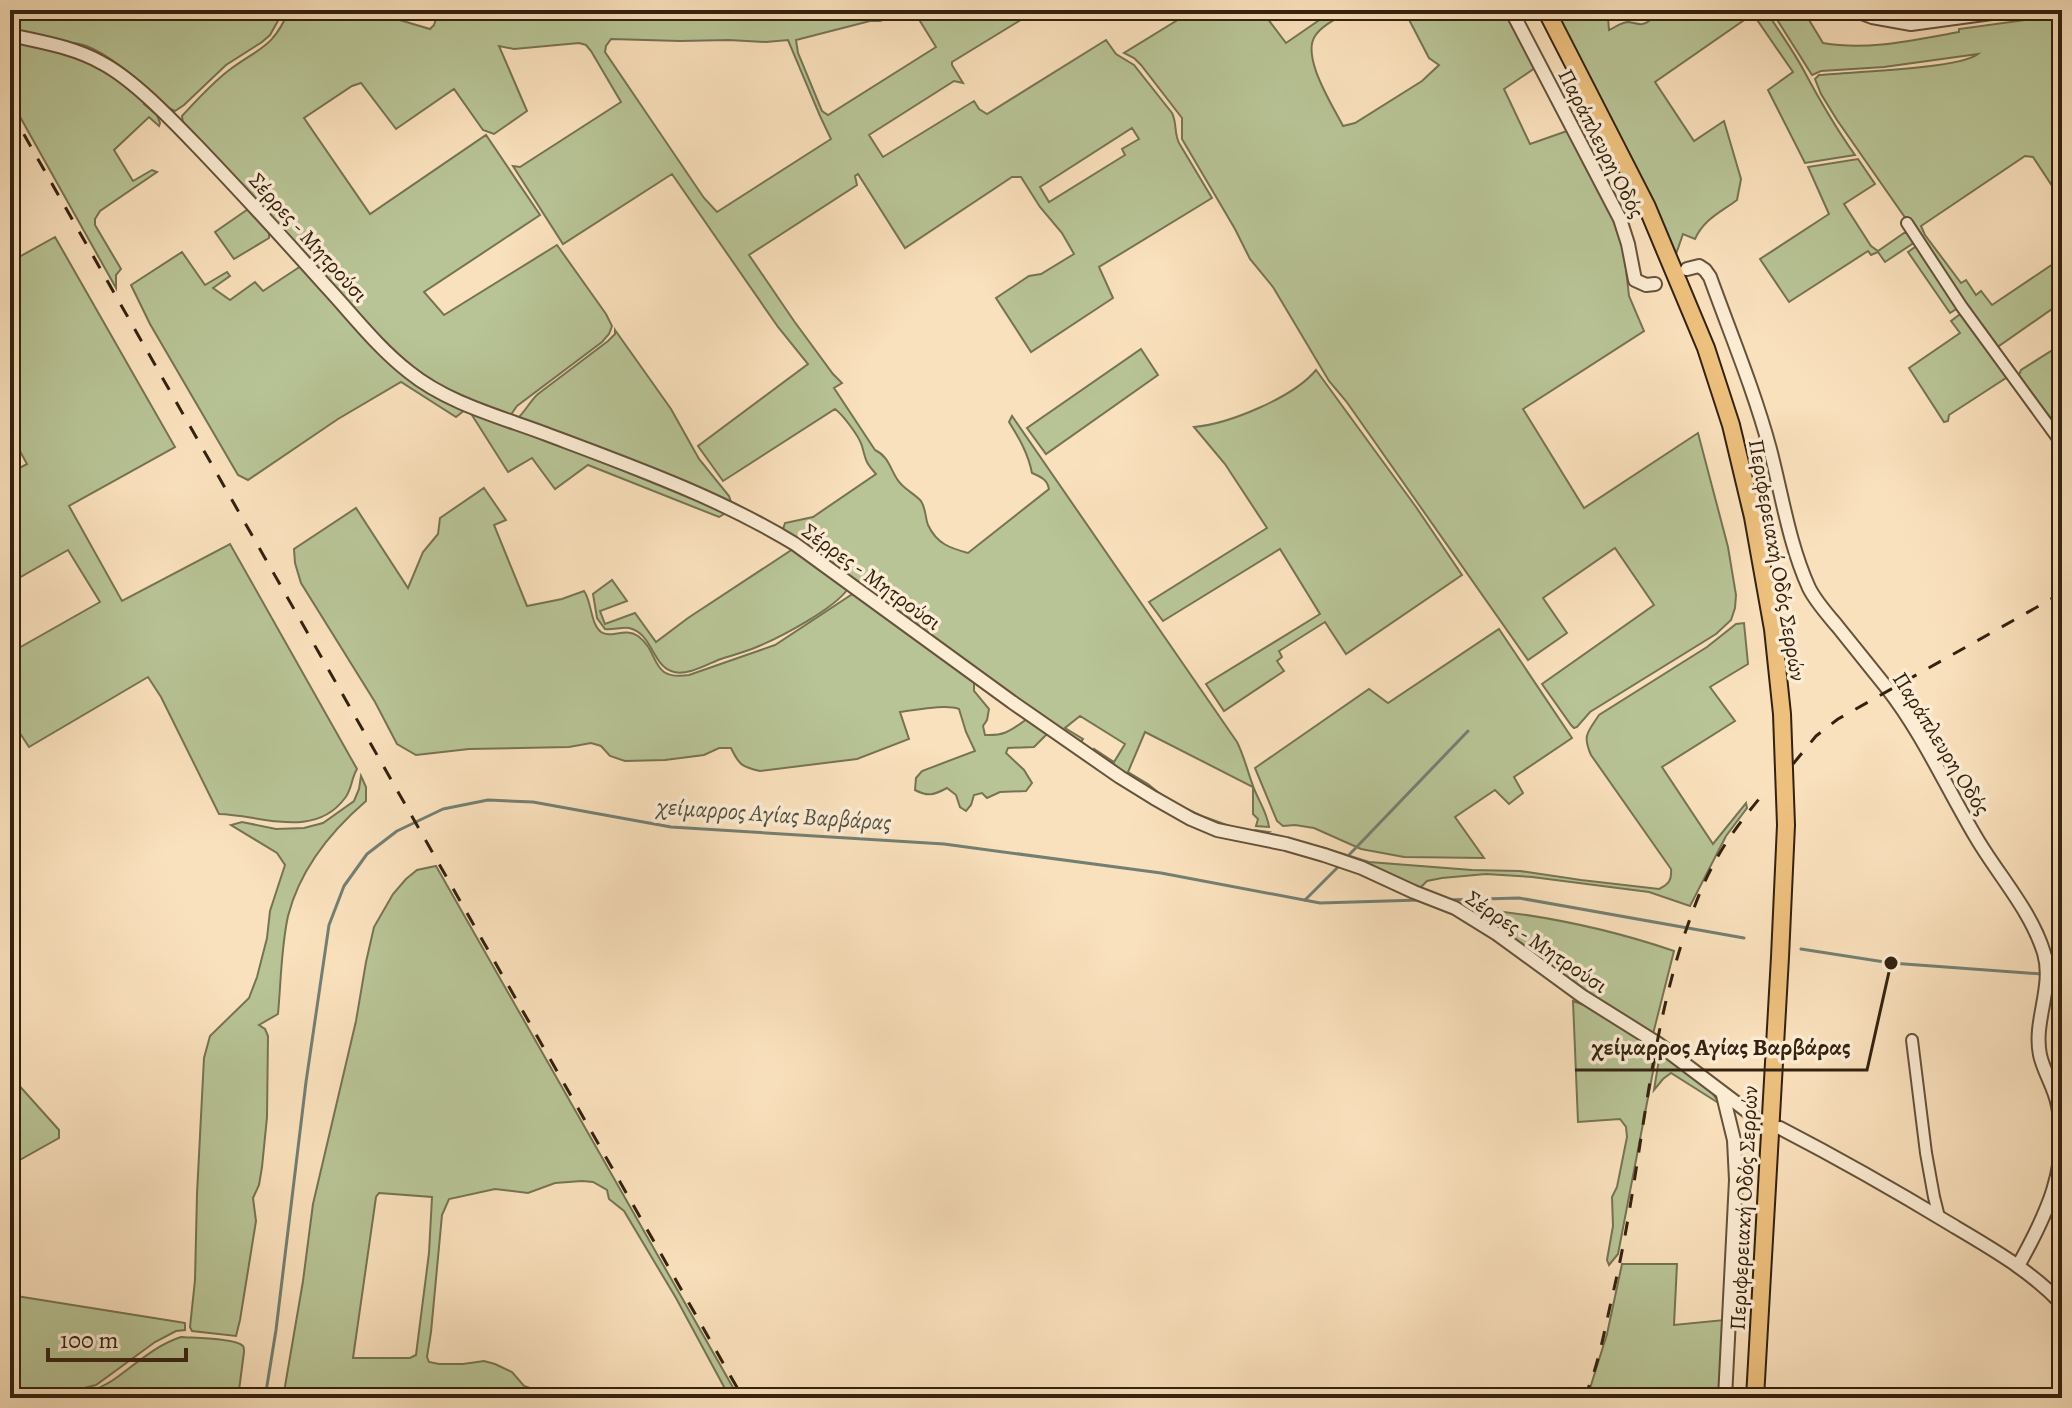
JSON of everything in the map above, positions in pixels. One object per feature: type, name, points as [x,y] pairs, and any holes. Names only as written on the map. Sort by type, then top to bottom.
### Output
[{"type":"main road","name":"Περιφερειακή Οδός Σερρών","points":[[1546,10],[1647,207],[1706,348],[1731,425],[1753,517],[1773,629],[1782,714],[1786,825],[1755,1398]]},
{"type":"street","name":"Παράπλευρη Οδός","points":[[1511,10],[1620,219],[1635,280],[1646,285],[1655,284]]},
{"type":"street","points":[[1851,10],[1872,18],[1911,25],[2021,10]]},
{"type":"street","name":"Σέρρες - Μητρούσι","points":[[10,35],[67,48],[90,57],[121,76],[173,120],[385,351],[418,379],[471,406],[726,506],[765,526],[795,544],[924,639],[1154,798],[1217,830],[1324,855],[1455,908],[1497,934],[1582,996],[1657,1043],[1747,1111]]},
{"type":"street","points":[[1907,223],[1962,307],[2062,444]]},
{"type":"street","name":"Παράπλευρη Οδός","points":[[1687,269],[1699,266],[1710,277],[1750,382],[1797,560],[1811,592],[1909,721],[2037,936],[2046,964],[2045,995],[2039,1025],[2040,1054],[2058,1103],[2061,1165],[2047,1210],[2018,1266]]},
{"type":"street","points":[[2046,964],[2062,959]]},
{"type":"street","points":[[1912,1040],[1924,1139],[1939,1217]]},
{"type":"street","points":[[1722,1093],[1734,1140],[1736,1180],[1725,1398]]},
{"type":"street","points":[[1780,1128],[1824,1150],[2018,1266],[2052,1292],[2062,1304]]},
{"type":"green space","points":[[10,10],[284,10],[270,35],[226,65],[175,111],[121,66],[90,47],[10,29]]},
{"type":"green space","points":[[289,10],[366,10],[430,29],[439,10],[771,10],[792,18],[849,10],[1037,10],[952,62],[963,83],[954,81],[869,135],[883,157],[974,101],[987,114],[1106,40],[1116,54],[1134,65],[1172,113],[1179,143],[1212,198],[1099,267],[1113,298],[1031,352],[996,298],[1029,276],[1041,274],[1074,254],[1021,177],[1012,177],[905,248],[858,174],[855,176],[857,185],[749,255],[842,383],[834,388],[875,450],[886,459],[899,482],[921,501],[928,525],[940,541],[950,547],[968,553],[1049,489],[1041,477],[1032,473],[1026,452],[1009,422],[1012,416],[1237,742],[1269,827],[1256,826],[1258,819],[1253,814],[1253,787],[1145,732],[1128,772],[1169,801],[1202,816],[1246,832],[1269,832],[1265,834],[1242,832],[1218,827],[1152,793],[1092,752],[1094,749],[1114,762],[1125,744],[1080,716],[1065,728],[1083,739],[1080,743],[782,532],[785,523],[813,517],[876,474],[866,461],[858,437],[835,409],[723,481],[698,446],[808,364],[778,327],[672,174],[563,244],[513,166],[520,167],[621,102],[586,45],[514,49],[499,46],[527,111],[494,134],[483,130],[454,89],[396,129],[361,83],[304,118],[370,214],[486,135],[540,215],[424,292],[444,315],[557,245],[612,326],[602,342],[517,406],[510,416],[440,387],[416,373],[374,332],[272,217],[183,124],[182,116],[204,92],[271,40]],"holes":[[[902,13],[915,13],[936,47],[828,115],[822,111],[798,53],[796,40]],[[611,39],[788,40],[831,139],[717,212],[704,198],[605,52]],[[1132,128],[1139,139],[1122,149],[1125,155],[1049,202],[1040,187]]]},
{"type":"green space","points":[[1194,10],[1261,10],[1286,43],[1334,10],[1352,10],[1322,28],[1312,45],[1315,68],[1343,126],[1355,123],[1422,81],[1439,65],[1429,58],[1404,10],[1505,10],[1535,68],[1504,89],[1530,144],[1567,131],[1569,134],[1618,227],[1623,243],[1629,296],[1644,331],[1523,409],[1584,508],[1698,433],[1728,547],[1736,595],[1731,620],[1716,634],[1590,712],[1577,727],[1571,725],[1542,684],[1654,605],[1615,548],[1543,598],[1567,633],[1528,660],[1329,381],[1273,287],[1250,259],[1182,139],[1182,118],[1141,65],[1124,53]]},
{"type":"green space","points":[[1555,10],[1605,10],[1609,30],[1626,22],[1644,24],[1659,10],[1765,10],[1855,155],[1805,163],[1768,90],[1793,72],[1753,14],[1655,82],[1694,141],[1724,121],[1741,179],[1737,200],[1708,221],[1695,239],[1683,234],[1676,254],[1647,188]]},
{"type":"green space","points":[[1771,10],[1803,10],[1823,43],[1857,46],[1908,41],[1959,32],[1959,29],[2062,15],[2062,201],[2033,157],[2025,156],[1921,226],[1961,283],[1966,280],[1976,295],[1981,291],[1992,305],[2062,258],[2062,302],[1996,348],[1837,120],[1815,79],[1819,75],[1950,63],[1978,54],[1884,67],[1821,71],[1812,75]]},
{"type":"green space","points":[[10,39],[77,55],[105,68],[157,115],[159,126],[149,117],[114,150],[133,181],[152,170],[157,172],[100,211],[95,219],[95,225],[121,269],[116,275],[116,288],[10,99]]},
{"type":"green space","points":[[1858,159],[1875,184],[1844,204],[1871,246],[1878,251],[1904,233],[1915,242],[1885,262],[1878,252],[1871,255],[1868,251],[1789,302],[1760,259],[1829,214],[1808,167]]},
{"type":"green space","points":[[251,207],[273,233],[234,259],[215,232]]},
{"type":"green space","points":[[55,237],[175,447],[69,506],[122,601],[230,544],[357,769],[345,798],[332,811],[318,818],[286,822],[219,814],[148,677],[29,747],[10,718],[10,653],[100,602],[68,550],[10,583],[10,473],[27,464],[10,433],[10,262]]},
{"type":"green space","points":[[1918,245],[1958,308],[1950,313],[1908,252]]},
{"type":"green space","points":[[182,252],[205,285],[227,272],[230,276],[213,288],[230,300],[255,282],[263,291],[301,266],[395,368],[466,409],[456,417],[401,382],[338,419],[248,480],[238,475],[150,324],[131,285]]},
{"type":"green space","points":[[1959,315],[2009,376],[1949,415],[1948,421],[1944,422],[1909,368],[1960,333],[1951,321]]},
{"type":"green space","points":[[615,330],[671,409],[699,459],[731,502],[726,503],[518,418],[538,394],[608,341]]},
{"type":"green space","points":[[2062,344],[2062,432],[2018,377],[2021,370]]},
{"type":"green space","points":[[1141,349],[1158,375],[1046,454],[1027,428]]},
{"type":"green space","points":[[1316,370],[1462,575],[1346,654],[1325,622],[1279,651],[1282,657],[1277,661],[1284,671],[1224,711],[1206,684],[1320,614],[1280,549],[1163,621],[1149,602],[1267,528],[1225,464],[1194,427],[1225,421],[1260,408],[1293,390]]},
{"type":"green space","points":[[470,412],[583,454],[726,513],[719,517],[588,465],[555,489],[532,458],[508,472]]},
{"type":"green space","points":[[484,488],[506,520],[494,525],[527,606],[584,591],[601,632],[638,636],[661,670],[676,676],[689,675],[775,645],[854,593],[974,681],[974,691],[989,709],[983,726],[985,735],[1003,733],[1027,719],[1047,734],[1034,747],[1008,748],[1006,753],[1024,770],[1032,783],[1026,791],[1000,792],[987,798],[982,793],[974,795],[966,811],[960,807],[956,795],[947,788],[931,794],[915,790],[916,778],[922,771],[975,751],[959,709],[946,707],[900,712],[909,739],[857,759],[760,771],[742,764],[731,748],[665,760],[625,761],[610,756],[601,746],[591,743],[569,747],[469,749],[416,755],[397,744],[375,702],[301,583],[294,549],[356,508],[408,588],[423,552],[438,534],[440,518]]},
{"type":"green space","points":[[793,549],[847,590],[819,613],[781,636],[695,670],[683,673],[671,671],[660,662],[637,631],[629,628],[605,629],[597,618],[593,594],[612,580],[627,601],[600,611],[605,624],[635,613],[656,642]]},
{"type":"green space","points":[[1744,623],[1748,664],[1710,687],[1735,721],[1662,767],[1713,844],[1746,803],[1747,808],[1726,836],[1690,906],[1649,892],[1532,877],[1486,874],[1442,878],[1427,881],[1420,888],[1360,862],[1306,846],[1325,848],[1369,862],[1520,871],[1659,889],[1669,881],[1671,869],[1591,755],[1588,734],[1599,715],[1707,647],[1736,624]]},
{"type":"green space","points":[[1499,629],[1572,738],[1514,777],[1523,793],[1509,804],[1495,790],[1455,817],[1484,858],[1404,857],[1361,849],[1314,828],[1283,826],[1277,821],[1255,768],[1369,689],[1388,703]]},
{"type":"green space","points":[[361,776],[366,787],[366,801],[340,825],[318,852],[293,899],[284,940],[278,1014],[259,1025],[268,1036],[267,1117],[259,1185],[253,1198],[256,1221],[236,1336],[192,1331],[204,1058],[210,1036],[249,998],[267,938],[270,911],[285,865],[277,853],[231,825],[242,822],[276,829],[304,828],[323,823],[354,801]]},
{"type":"green space","points":[[436,866],[739,1398],[730,1398],[624,1211],[609,1199],[607,1190],[593,1182],[582,1181],[555,1183],[528,1193],[495,1189],[449,1199],[442,1215],[427,1357],[429,1362],[463,1364],[484,1361],[495,1364],[512,1372],[524,1386],[536,1390],[539,1398],[283,1398],[313,1204],[356,1021],[374,927],[393,894],[417,870]],"holes":[[[379,1193],[432,1197],[429,1253],[416,1355],[410,1358],[353,1358],[376,1197]]]},
{"type":"green space","points":[[1458,907],[1568,922],[1674,951],[1653,1034],[1573,985]]},
{"type":"green space","points":[[1573,1001],[1650,1044],[1655,1061],[1618,1254],[1609,1265],[1612,1197],[1617,1187],[1627,1137],[1626,1127],[1620,1119],[1578,1122]]},
{"type":"green space","points":[[1660,1053],[1710,1090],[1720,1104],[1671,1073],[1654,1090]]},
{"type":"green space","points":[[10,1080],[17,1083],[59,1130],[59,1138],[18,1161],[10,1169]]},
{"type":"green space","points":[[1622,1264],[1677,1264],[1674,1325],[1724,1320],[1719,1398],[1587,1398],[1607,1334]]},
{"type":"green space","points":[[10,1295],[185,1323],[185,1330],[176,1331],[155,1342],[96,1385],[64,1393],[64,1398],[10,1398]]},
{"type":"green space","points":[[181,1337],[223,1340],[243,1346],[238,1398],[68,1398],[105,1385],[155,1350]]},
{"type":"waterway","points":[[1347,857],[1468,731]]},
{"type":"waterway","name":"χείμαρρος Αγίας Βαρβάρας","points":[[265,1398],[329,925],[344,886],[367,854],[397,831],[443,809],[488,800],[533,802],[671,827],[944,844],[1161,873],[1320,903],[1420,900]]},
{"type":"waterway","points":[[1305,900],[1339,866]]},
{"type":"waterway","name":"χείμαρρος Αγίας Βαρβάρας","points":[[1447,900],[1519,898],[1744,938]]},
{"type":"waterway","name":"χείμαρρος Αγίας Βαρβάρας","points":[[1801,949],[1891,963],[2042,974]]},
{"type":"waterway","name":"χείμαρρος Αγίας Βαρβάρας","points":[[2050,975],[2062,976]]},
{"type":"tunnel","points":[[1747,1111],[1777,1126]]},
{"type":"railway","points":[[10,110],[743,1398]]},
{"type":"railway","points":[[1793,764],[1816,736],[1838,719],[2062,593]]},
{"type":"railway","points":[[1584,1398],[1594,1373],[1623,1249],[1652,1069],[1671,980],[1707,877],[1727,841],[1759,799]]},
{"type":"place","name":"χείμαρρος Αγίας Βαρβάρας","points":[[1891,963]]}]
